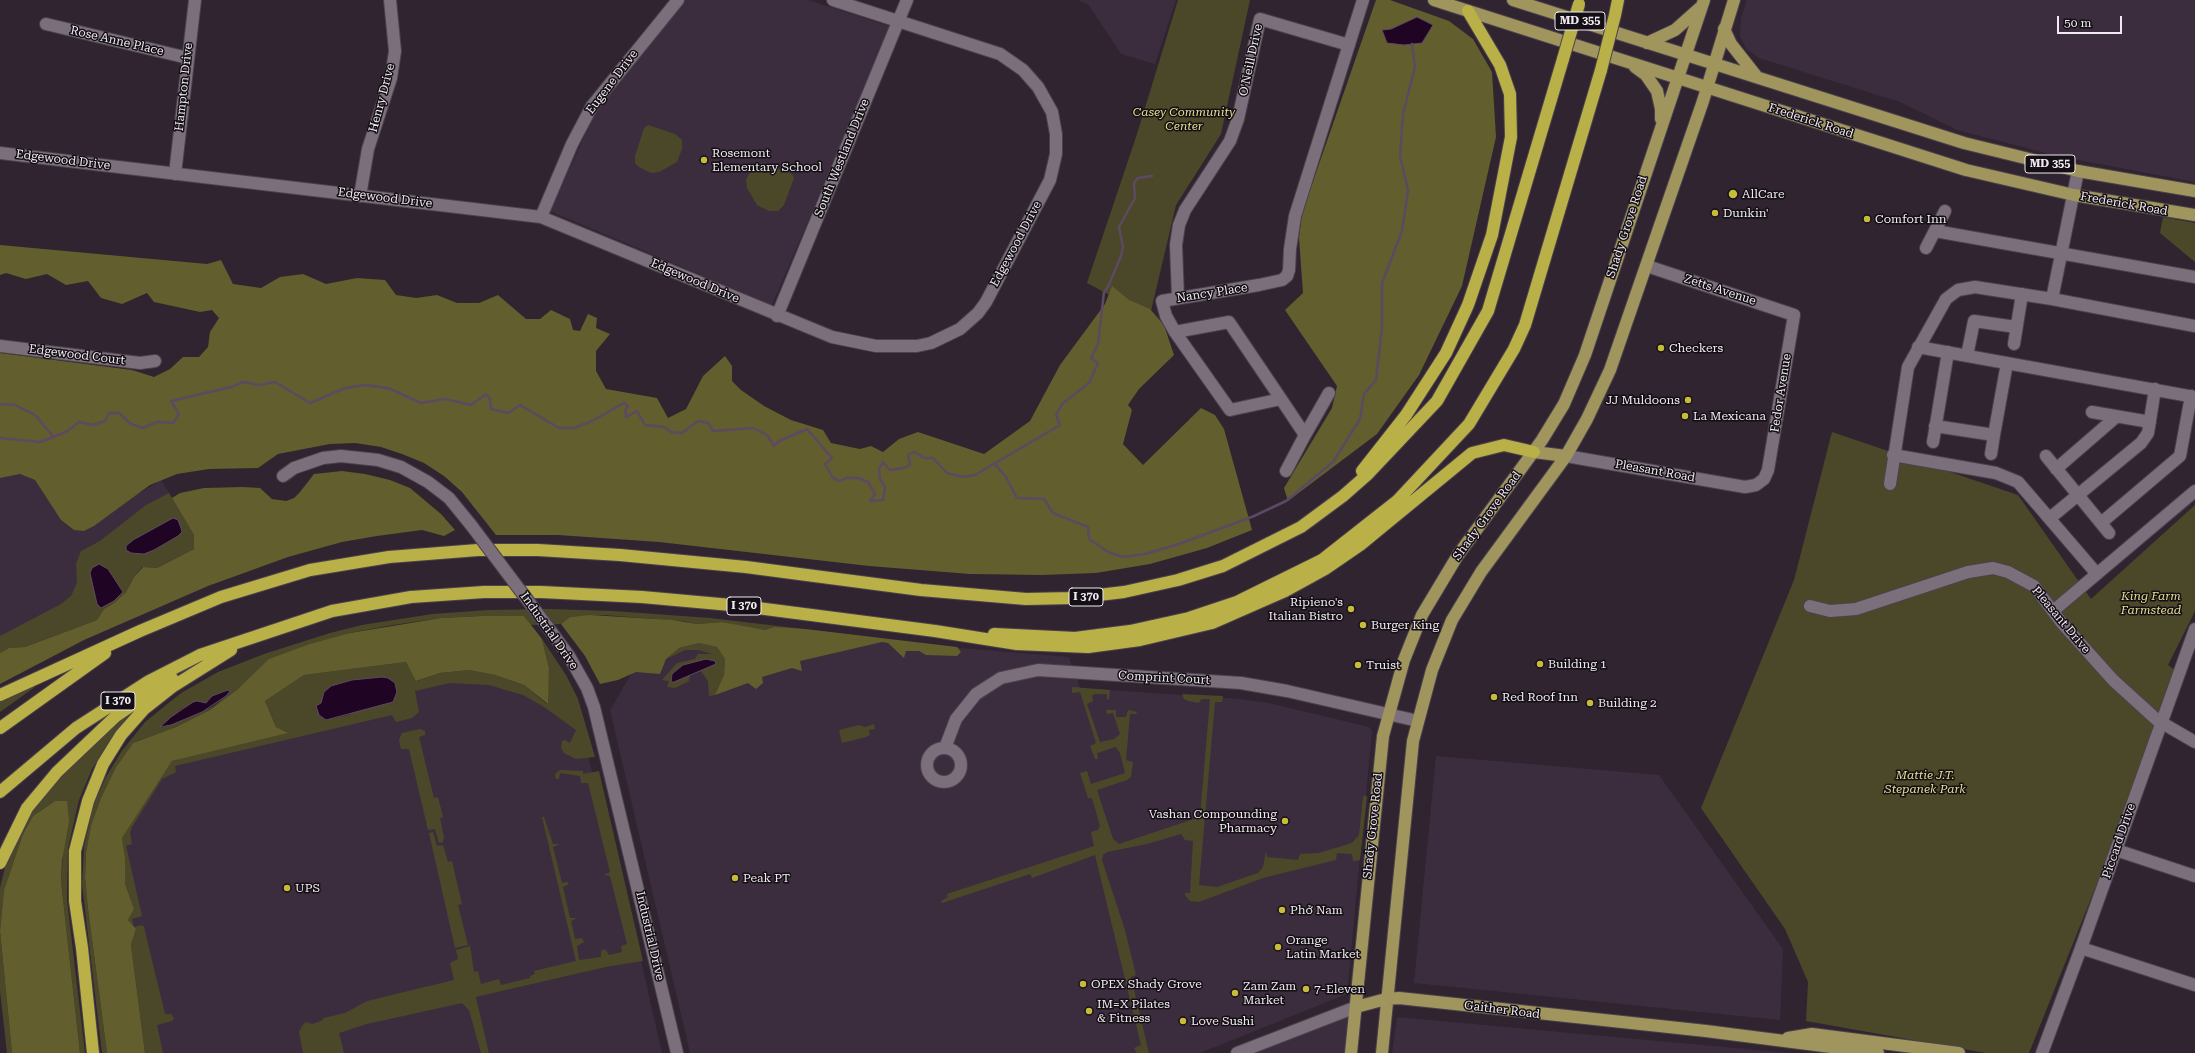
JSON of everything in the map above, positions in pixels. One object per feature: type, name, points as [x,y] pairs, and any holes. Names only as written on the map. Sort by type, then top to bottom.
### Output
[{"type":"highway","name":"I 370","points":[[0,728],[107,651],[140,631],[221,597],[310,570],[389,557],[478,550],[538,550],[652,558],[746,567],[921,590],[1026,599],[1073,598],[1124,592],[1178,580],[1222,566],[1301,527],[1343,496],[1368,474],[1437,401],[1479,331],[1488,312],[1580,1]]},
{"type":"highway","name":"I 370","points":[[0,792],[76,728],[149,681],[200,655],[332,611],[375,602],[411,597],[484,592],[541,592],[650,598],[742,606],[935,631],[1075,638],[1130,631],[1189,618],[1237,602],[1322,560],[1398,501],[1469,424],[1514,349],[1525,325],[1601,70],[1618,1]]},
{"type":"highway","points":[[1343,496],[1406,415],[1446,353],[1468,305],[1492,235],[1511,137],[1510,94],[1500,65],[1468,11]]},
{"type":"highway","points":[[935,631],[1017,644],[1088,647],[1140,640],[1212,623],[1285,591],[1325,569],[1360,545],[1472,453],[1504,445],[1534,452]]},
{"type":"highway","points":[[0,695],[140,631]]},
{"type":"highway","points":[[0,863],[27,808],[57,772],[116,716],[175,676],[251,637]]},
{"type":"highway","points":[[93,1053],[82,948],[75,901],[75,851],[88,801],[103,764],[121,735],[144,709],[172,687],[251,637]]},
{"type":"main road","name":"Frederick Road","points":[[1434,0],[1966,170],[2074,195],[2195,216]]},
{"type":"main road","name":"Frederick Road","points":[[1513,0],[1964,143],[2078,171],[2195,191]]},
{"type":"main road","points":[[1382,1053],[1408,775],[1418,721],[1432,670],[1452,620],[1488,560],[1566,456],[1587,420],[1610,370],[1647,266],[1707,87],[1734,0]]},
{"type":"main road","points":[[1647,43],[1675,30],[1704,2]]},
{"type":"main road","name":"Shady Grove Road","points":[[1351,1053],[1379,772],[1388,714],[1404,660],[1426,608],[1458,555],[1534,452],[1564,404],[1585,355],[1704,2]]},
{"type":"main road","points":[[1724,29],[1731,44],[1757,77]]},
{"type":"main road","points":[[1626,61],[1646,75],[1657,91],[1662,109],[1661,126]]},
{"type":"main road","name":"Pleasant Road","points":[[1534,452],[1566,456]]},
{"type":"main road","name":"Gaither Road","points":[[1356,1007],[1386,999],[1399,998],[1706,1031],[1852,1051],[1878,1053]]},
{"type":"main road","name":"Gaither Road","points":[[1775,1040],[1812,1034],[1960,1053]]},
{"type":"street","name":"Hampton Drive","points":[[175,174],[194,0]]},
{"type":"street","name":"Henry Drive","points":[[360,196],[368,149],[391,78],[394,50],[390,0]]},
{"type":"street","name":"Eugene Drive","points":[[541,217],[572,144],[592,106],[678,0]]},
{"type":"street","name":"Edgewood Drive","points":[[0,152],[541,217],[832,338],[868,345],[917,346],[942,339],[960,329],[978,313],[986,302],[1050,180],[1056,154],[1056,134],[1052,112],[1038,87],[1023,70],[1000,54],[899,20],[833,0]]},
{"type":"street","name":"South Westland Drive","points":[[777,316],[907,0]]},
{"type":"street","points":[[1349,44],[1363,0]]},
{"type":"street","name":"O'Neill Drive","points":[[1178,298],[1176,252],[1179,225],[1186,210],[1230,141],[1238,119],[1260,19],[1349,44]]},
{"type":"street","name":"Rose Anne Place","points":[[46,24],[188,58]]},
{"type":"street","name":"Nancy Place","points":[[1281,398],[1230,410],[1175,332],[1166,316],[1162,301],[1282,280],[1287,276],[1295,216],[1349,44]]},
{"type":"street","points":[[2052,299],[2078,171]]},
{"type":"street","points":[[1926,248],[1945,211]]},
{"type":"street","points":[[1935,231],[2195,277]]},
{"type":"street","name":"Zetts Avenue","points":[[1647,266],[1794,315]]},
{"type":"street","points":[[1890,484],[1908,367],[1943,303],[1958,290],[1975,287],[2022,294],[2195,326]]},
{"type":"street","points":[[2014,344],[2022,294]]},
{"type":"street","name":"Fedor Avenue","points":[[1768,470],[1794,315]]},
{"type":"street","points":[[1967,356],[1974,321],[2016,327]]},
{"type":"street","points":[[1175,332],[1229,322],[1305,435]]},
{"type":"street","name":"Edgewood Court","points":[[0,346],[140,363],[155,361]]},
{"type":"street","points":[[1918,347],[2193,396],[2180,456],[2101,523]]},
{"type":"street","points":[[1933,442],[1948,352]]},
{"type":"street","points":[[1991,454],[2007,363]]},
{"type":"street","points":[[2050,518],[2141,443],[2148,432],[2155,390]]},
{"type":"street","points":[[1286,471],[1329,393]]},
{"type":"street","points":[[2092,412],[2150,422]]},
{"type":"street","points":[[2056,468],[2116,417]]},
{"type":"street","points":[[1935,426],[1994,435]]},
{"type":"street","points":[[1894,455],[2002,475],[2022,485],[2097,574]]},
{"type":"street","name":"Industrial Drive","points":[[283,476],[294,468],[323,458],[341,456],[378,460],[401,467],[428,482],[449,498],[472,525],[569,656],[594,707],[677,1053]]},
{"type":"street","name":"Pleasant Road","points":[[1566,456],[1745,487],[1756,485],[1764,479],[1768,470]]},
{"type":"street","points":[[2046,456],[2109,533]]},
{"type":"street","points":[[2053,611],[2195,491]]},
{"type":"street","name":"Pleasant Drive","points":[[1810,606],[1830,611],[1856,609],[1968,572],[1993,568],[2008,572],[2034,586],[2053,611],[2113,680],[2162,723],[2195,742]]},
{"type":"street","name":"Piccard Drive","points":[[2042,1053],[2194,633]]},
{"type":"street","name":"Comprint Court","points":[[945,748],[956,719],[976,694],[1001,678],[1038,670],[1241,683],[1418,721]]},
{"type":"street","points":[[2116,850],[2195,876]]},
{"type":"street","points":[[2081,948],[2195,985]]},
{"type":"street","name":"Gaither Road","points":[[1238,1053],[1356,1007]]},
{"type":"shaded area","name":"Rosemont Elementary School","points":[[683,0],[808,0],[891,27],[772,305],[550,211],[597,109]]},
{"type":"shaded area","points":[[1077,0],[1176,0],[1155,64],[1121,54],[1088,4]]},
{"type":"shaded area","points":[[1376,0],[1390,0],[1449,21],[1473,39],[1492,72],[1496,137],[1462,286],[1419,375],[1377,434],[1288,501],[1284,488],[1332,408],[1337,386],[1285,310],[1303,293],[1299,238],[1302,213]]},
{"type":"shaded area","points":[[1747,0],[2195,0],[2195,182],[2057,156],[1957,130],[1900,102],[1759,58],[1746,49],[1740,36],[1741,18]]},
{"type":"shaded area","points":[[1417,17],[1433,25],[1422,43],[1404,45],[1387,43],[1382,30],[1391,29]]},
{"type":"shaded area","points":[[0,245],[207,264],[221,260],[233,284],[261,288],[280,277],[303,274],[326,284],[357,278],[385,280],[396,295],[416,298],[437,295],[457,303],[479,303],[498,295],[526,319],[540,319],[551,310],[570,319],[573,330],[580,331],[588,314],[597,318],[596,328],[610,334],[596,351],[596,371],[606,389],[657,398],[668,418],[686,409],[703,376],[725,356],[732,366],[732,381],[741,390],[764,406],[791,420],[823,430],[831,443],[860,449],[871,446],[883,452],[899,439],[918,432],[984,454],[1030,421],[1060,365],[1105,304],[1112,286],[1129,300],[1150,309],[1164,325],[1174,355],[1139,389],[1128,405],[1132,410],[1123,444],[1143,465],[1201,408],[1215,415],[1224,429],[1252,530],[1207,548],[1150,564],[1096,573],[1042,575],[970,574],[869,566],[659,542],[558,535],[496,535],[462,492],[444,476],[424,463],[402,454],[381,447],[355,443],[330,444],[278,454],[258,468],[209,469],[177,474],[150,485],[94,526],[84,531],[74,530],[61,520],[35,480],[20,474],[0,478],[0,353],[132,370],[154,377],[170,369],[183,357],[199,357],[208,347],[210,332],[219,318],[212,310],[200,312],[154,302],[147,293],[122,304],[101,298],[88,281],[66,285],[47,274],[26,279],[6,273],[0,275]]},
{"type":"shaded area","points":[[342,471],[365,474],[390,480],[410,488],[441,514],[455,530],[444,536],[422,530],[377,536],[342,542],[288,557],[208,586],[84,640],[0,684],[0,653],[9,648],[25,647],[97,620],[104,609],[114,603],[126,592],[134,577],[143,567],[157,568],[194,549],[194,535],[172,498],[180,493],[204,488],[260,488],[272,499],[286,501],[294,498],[314,474]]},
{"type":"shaded area","points":[[20,474],[35,480],[61,520],[69,527],[84,531],[94,526],[133,497],[161,480],[185,517],[0,653],[0,478]]},
{"type":"shaded area","points":[[173,518],[178,520],[181,528],[182,532],[178,536],[144,554],[131,553],[126,550],[126,546],[133,540]]},
{"type":"shaded area","points":[[99,564],[108,569],[123,592],[114,601],[101,608],[97,604],[90,573],[92,568]]},
{"type":"shaded area","points":[[590,615],[673,620],[697,624],[722,622],[765,630],[774,627],[805,629],[957,647],[961,652],[957,656],[926,655],[919,651],[906,651],[904,658],[888,643],[882,642],[800,661],[802,671],[792,668],[762,677],[763,683],[756,689],[748,683],[715,695],[724,675],[725,659],[717,647],[699,643],[679,648],[666,659],[660,674],[636,672],[618,680],[600,684],[585,656],[561,624],[570,617]]},
{"type":"shaded area","points":[[524,616],[542,639],[549,668],[548,704],[524,685],[495,675],[469,670],[440,673],[416,681],[406,662],[304,675],[265,701],[276,727],[288,733],[172,761],[122,838],[125,858],[125,884],[134,909],[128,920],[136,929],[131,945],[145,1053],[107,1053],[88,909],[85,877],[86,853],[91,825],[101,798],[116,767],[133,743],[176,727],[210,710],[238,689],[269,659],[310,644],[350,633],[441,618]]},
{"type":"shaded area","points":[[661,623],[1069,657],[1080,688],[1240,699],[1269,703],[1369,727],[1372,731],[1347,994],[1200,1053],[690,1053],[610,710]]},
{"type":"shaded area","points":[[706,659],[715,661],[716,664],[671,682],[672,674],[683,665]]},
{"type":"shaded area","points":[[470,676],[521,689],[581,726],[636,956],[471,994],[485,1053],[162,1053],[115,842],[171,759],[401,705],[411,686]]},
{"type":"shaded area","points":[[382,677],[388,678],[395,683],[397,692],[393,702],[326,720],[319,715],[316,706],[321,703],[324,692],[331,686],[352,680]]},
{"type":"shaded area","points":[[228,690],[230,691],[226,696],[202,712],[171,725],[160,727],[171,717],[193,702],[197,701],[206,703],[212,696]]},
{"type":"shaded area","points":[[1436,756],[1659,775],[1783,949],[1780,1020],[1414,983]]},
{"type":"shaded area","points":[[55,801],[67,801],[69,821],[62,861],[61,881],[80,1053],[12,1053],[0,931],[4,890],[23,834],[33,816]]},
{"type":"shaded area","points":[[641,961],[662,1053],[489,1053],[476,997],[606,967]]},
{"type":"shaded area","points":[[1354,1009],[1350,1053],[1241,1053]]},
{"type":"shaded area","points":[[1397,1017],[1789,1053],[1392,1053]]},
{"type":"green space","name":"Casey Community Center","points":[[1178,0],[1250,0],[1221,134],[1176,205],[1151,311],[1136,309],[1087,283],[1137,134]]},
{"type":"green space","points":[[648,125],[675,134],[682,140],[682,149],[677,162],[659,172],[651,173],[639,167],[635,163],[635,156],[644,128]]},
{"type":"green space","points":[[764,163],[792,174],[794,178],[784,205],[778,211],[769,211],[757,205],[747,188],[746,180],[752,168],[757,164]]},
{"type":"green space","points":[[2163,217],[2195,223],[2195,262],[2160,233]]},
{"type":"green space","name":"Mattie J.T. Stepanek Park","points":[[1832,432],[2018,495],[2091,599],[2195,505],[2195,611],[2168,665],[2178,672],[2161,724],[2029,1053],[1986,1053],[1806,1021],[1808,982],[1785,929],[1701,808],[1794,580]]},
{"type":"green space","points":[[169,493],[194,535],[194,549],[157,568],[142,567],[134,577],[126,592],[114,603],[104,609],[97,620],[25,647],[9,648],[0,653],[0,636],[61,604],[71,596],[77,583],[76,564],[81,551],[100,541],[146,505]],"holes":[[[173,518],[178,536],[154,550],[138,554],[133,540]],[[99,564],[108,569],[121,595],[106,606]]]},
{"type":"green space","points":[[549,609],[613,611],[710,618],[889,639],[774,627],[765,630],[722,622],[697,624],[682,621],[603,615],[570,617],[561,624],[531,625],[524,616],[441,618],[350,633],[238,689],[210,710],[176,727],[133,743],[116,767],[101,798],[91,825],[86,853],[85,877],[88,909],[107,1053],[102,1053],[82,884],[84,847],[93,806],[106,777],[121,752],[145,722],[181,693],[218,672],[264,654],[330,633],[362,625],[432,614],[488,610]],"holes":[[[228,690],[230,692],[214,706],[187,719],[161,728],[181,709],[197,701],[206,703],[212,696]]]},
{"type":"green space","points":[[542,639],[566,675],[578,699],[595,757],[576,759],[564,753],[561,748],[562,741],[565,740],[570,743],[576,730],[544,707],[523,695],[489,685],[450,683],[415,691],[419,712],[412,718],[396,722],[392,715],[175,766],[176,772],[162,779],[132,827],[130,833],[132,844],[126,846],[142,916],[132,919],[134,927],[128,920],[134,909],[125,884],[125,858],[122,838],[172,761],[287,733],[276,727],[265,701],[304,675],[406,662],[417,681],[440,673],[469,670],[495,675],[524,685],[547,704],[549,668]],"holes":[[[382,677],[388,678],[349,715],[326,720],[319,715],[316,706],[321,703],[331,686],[352,680]]]},
{"type":"green space","points":[[699,643],[717,647],[725,659],[724,675],[715,695],[709,696],[708,681],[700,670],[714,665],[714,661],[677,669],[670,677],[673,682],[690,675],[689,681],[675,688],[667,687],[669,681],[662,680],[677,663],[695,659],[698,654],[712,654],[699,650],[685,650],[666,659],[679,648]]},
{"type":"green space","points":[[34,685],[35,687],[0,712],[0,702]]},
{"type":"green space","points":[[1072,687],[1110,690],[1109,700],[1107,699],[1107,694],[1096,694],[1092,695],[1093,701],[1087,704],[1100,742],[1114,739],[1120,734],[1113,713],[1107,714],[1106,710],[1116,710],[1116,717],[1126,717],[1128,710],[1137,712],[1136,714],[1130,714],[1126,760],[1133,762],[1131,777],[1127,780],[1097,790],[1113,839],[1119,844],[1200,817],[1210,699],[1201,699],[1199,703],[1184,699],[1182,694],[1223,696],[1222,702],[1215,702],[1199,885],[1217,887],[1258,873],[1263,867],[1266,851],[1267,857],[1298,860],[1300,854],[1319,853],[1352,843],[1359,835],[1363,797],[1365,795],[1367,797],[1360,860],[1353,861],[1352,854],[1337,853],[1336,860],[1263,878],[1199,902],[1190,901],[1185,895],[1185,893],[1190,893],[1193,841],[1185,840],[1181,834],[1147,844],[1107,852],[1103,855],[1102,860],[1125,930],[1136,975],[1131,977],[1149,1053],[1137,1053],[1134,1048],[1141,1045],[1095,855],[1032,878],[1030,874],[942,903],[941,901],[948,897],[947,894],[1094,846],[1091,832],[1098,830],[1100,826],[1092,798],[1088,798],[1080,773],[1087,771],[1091,784],[1125,773],[1120,753],[1116,747],[1097,753],[1098,759],[1095,759],[1090,746],[1096,743],[1080,692],[1072,693]]},
{"type":"green space","points":[[128,714],[130,715],[110,740],[92,769],[79,800],[68,848],[67,900],[85,1053],[80,1053],[61,881],[67,801],[55,801],[33,816],[23,834],[4,890],[0,931],[0,888],[6,863],[30,814],[49,787],[101,736]]},
{"type":"green space","points":[[874,724],[875,729],[869,730],[870,735],[842,743],[839,730],[859,725],[865,727]]},
{"type":"green space","points":[[420,729],[425,731],[425,735],[419,737],[434,798],[438,797],[443,817],[440,818],[444,837],[443,842],[439,843],[435,829],[428,830],[409,749],[401,749],[399,740],[402,733]]},
{"type":"green space","points":[[560,770],[583,771],[583,774],[599,771],[643,961],[606,967],[476,997],[489,1053],[481,1053],[469,1010],[462,1003],[367,1024],[339,1033],[344,1053],[303,1053],[299,1032],[306,1022],[312,1024],[321,1021],[324,1018],[345,1013],[367,1001],[454,980],[450,963],[458,959],[456,950],[470,946],[474,972],[478,971],[481,984],[499,979],[501,985],[530,978],[530,976],[535,974],[534,971],[576,961],[542,817],[544,817],[553,844],[560,844],[553,847],[562,883],[567,882],[569,884],[563,887],[570,918],[577,918],[571,921],[575,939],[582,938],[584,942],[577,946],[579,960],[601,957],[601,951],[605,949],[609,955],[622,952],[621,946],[627,944],[610,876],[604,875],[610,872],[588,783],[581,783],[580,776],[560,773],[559,779],[556,779],[555,774]]},
{"type":"green space","points":[[433,832],[437,846],[443,845],[448,862],[452,861],[462,904],[458,905],[468,945],[455,948],[429,833]]},
{"type":"green space","points":[[142,925],[144,927],[165,1014],[171,1014],[174,1018],[172,1021],[157,1025],[163,1053],[145,1053],[131,945],[136,929],[134,927]]},
{"type":"green space","points":[[0,931],[12,1053],[7,1053],[0,991]]},
{"type":"waterway","points":[[994,463],[1006,477],[1017,498],[1044,499],[1053,513],[1088,527],[1089,539],[1108,552],[1123,557],[1145,554],[1179,544],[1254,516],[1286,501],[1333,462],[1360,419],[1364,394],[1376,380],[1382,327],[1382,283],[1402,231],[1408,190],[1400,156],[1403,114],[1415,67],[1412,44]]},
{"type":"waterway","points":[[0,438],[40,442],[66,432],[79,422],[93,425],[105,421],[109,413],[119,413],[131,424],[143,428],[157,422],[173,423],[179,414],[171,401],[231,387],[244,382],[259,385],[275,382],[310,403],[345,388],[366,385],[388,388],[421,403],[445,399],[471,405],[486,394],[490,399],[491,409],[508,413],[520,405],[559,428],[574,428],[592,421],[624,403],[628,406],[625,411],[626,417],[637,411],[645,425],[664,427],[671,432],[682,433],[698,421],[708,423],[713,431],[753,428],[767,435],[774,446],[779,441],[807,429],[832,458],[825,464],[833,478],[840,481],[846,478],[858,478],[868,482],[875,494],[870,501],[883,500],[885,487],[880,479],[879,469],[883,462],[890,470],[904,468],[910,465],[908,455],[914,452],[924,458],[933,458],[947,473],[962,477],[975,475],[1060,425],[1056,415],[1062,404],[1089,383],[1098,363],[1091,358],[1098,344],[1104,292],[1108,287],[1121,256],[1123,247],[1119,227],[1135,198],[1134,183],[1138,178],[1152,176]]},
{"type":"waterway","points":[[0,404],[15,405],[35,415],[53,436]]},
{"type":"place","name":"Rosemont Elementary School","points":[[704,160]]},
{"type":"place","name":"AllCare","points":[[1733,194]]},
{"type":"place","name":"Dunkin'","points":[[1715,213]]},
{"type":"place","name":"Comfort Inn","points":[[1867,219]]},
{"type":"place","name":"Checkers","points":[[1661,348]]},
{"type":"place","name":"JJ Muldoons","points":[[1688,400]]},
{"type":"place","name":"La Mexicana","points":[[1685,416]]},
{"type":"place","name":"Ripieno's Italian Bistro","points":[[1351,609]]},
{"type":"place","name":"Burger King","points":[[1363,625]]},
{"type":"place","name":"Building 1","points":[[1540,664]]},
{"type":"place","name":"Truist","points":[[1358,665]]},
{"type":"place","name":"Red Roof Inn","points":[[1494,697]]},
{"type":"place","name":"Building 2","points":[[1590,703]]},
{"type":"place","name":"Vashan Compounding Pharmacy","points":[[1285,821]]},
{"type":"place","name":"Peak PT","points":[[735,878]]},
{"type":"place","name":"UPS","points":[[287,888]]},
{"type":"place","name":"Phở Nam","points":[[1282,910]]},
{"type":"place","name":"Orange Latin Market","points":[[1278,947]]},
{"type":"place","name":"OPEX Shady Grove","points":[[1083,984]]},
{"type":"place","name":"7-Eleven","points":[[1306,989]]},
{"type":"place","name":"Zam Zam Market","points":[[1235,993]]},
{"type":"place","name":"IM=X Pilates & Fitness","points":[[1089,1011]]},
{"type":"place","name":"Love Sushi","points":[[1183,1021]]},
{"type":"park label","name":"King Farm Farmstead","points":[[2151,603]]}]
